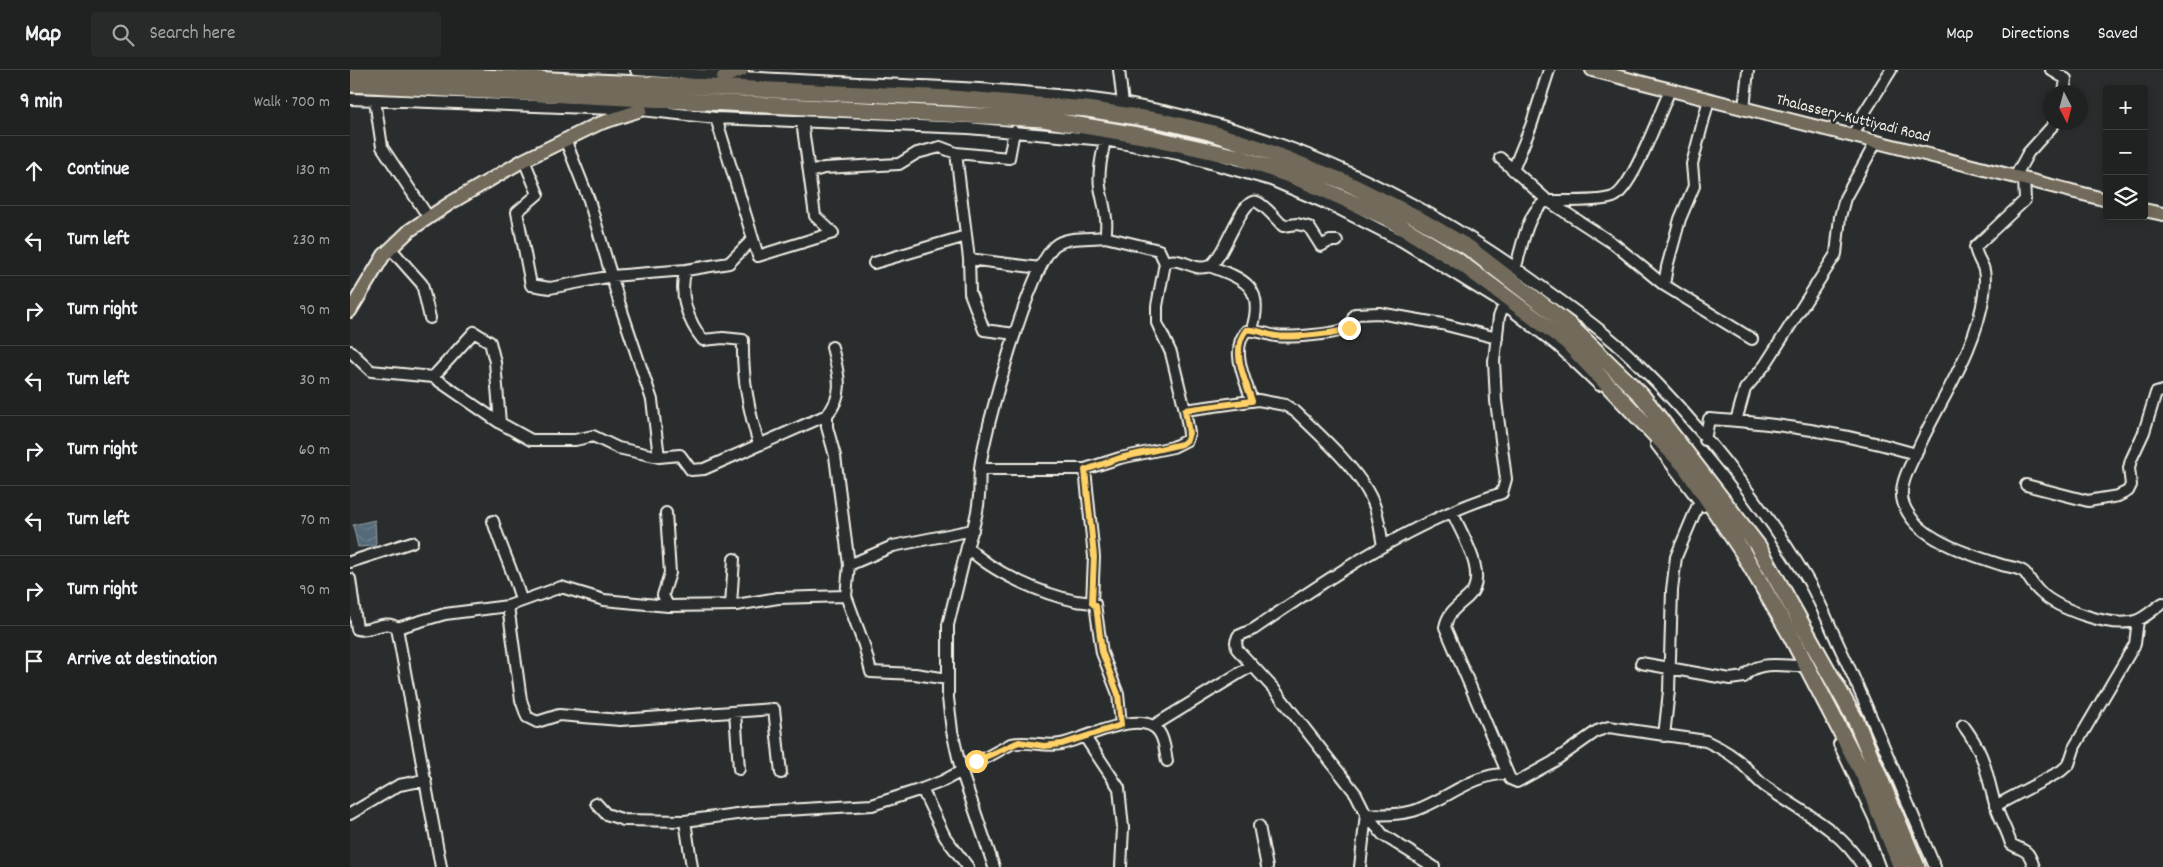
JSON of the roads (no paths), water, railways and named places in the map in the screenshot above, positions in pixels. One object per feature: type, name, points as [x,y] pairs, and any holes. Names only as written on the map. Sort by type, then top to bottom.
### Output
[{"type":"highway","points":[[350,71],[952,98],[1086,109],[1162,121],[1209,132],[1259,148],[1344,182],[1414,216],[1469,248],[1569,325],[1642,396],[1758,546],[1856,721],[1917,867]]},
{"type":"highway","points":[[350,84],[1043,119],[1143,136],[1238,157],[1300,179],[1388,219],[1458,261],[1567,342],[1685,466],[1742,551],[1789,632],[1866,780],[1901,867]]},
{"type":"main road","points":[[723,77],[742,70]]},
{"type":"main road","name":"Thalassery-Kuttiyadi Road","points":[[1592,70],[2103,199]]},
{"type":"main road","points":[[350,311],[375,274],[384,255],[410,230],[452,202],[524,160],[598,124],[641,110]]},
{"type":"main road","points":[[2148,211],[2163,214]]},
{"type":"street","points":[[636,70],[723,77],[953,88],[1123,104],[1202,120],[1271,139],[1373,182],[1434,214],[1516,266],[1633,359],[1706,440],[1768,521],[1808,580],[1873,718],[1884,750],[1902,787],[1935,867]]},
{"type":"street","points":[[1119,70],[1123,104]]},
{"type":"street","points":[[1513,170],[1531,126],[1549,70]]},
{"type":"street","points":[[1744,109],[1748,70]]},
{"type":"street","points":[[1853,136],[1864,113],[1891,70]]},
{"type":"street","points":[[2051,70],[2066,78],[2065,85]]},
{"type":"street","points":[[1516,266],[1533,212],[1540,203],[1612,198],[1624,191],[1634,175],[1670,90]]},
{"type":"street","points":[[350,99],[641,110],[716,118],[802,120],[1014,131],[1105,140],[1178,154],[1272,180],[1337,208],[1402,241],[1504,304],[1558,346],[1650,437],[1700,500],[1737,557],[1813,688],[1870,810],[1892,867]]},
{"type":"street","points":[[375,100],[382,147],[430,218]]},
{"type":"street","points":[[1664,285],[1666,267],[1680,219],[1694,186],[1692,164],[1709,100]]},
{"type":"street","points":[[716,118],[758,256],[833,233],[815,216],[802,120]]},
{"type":"street","points":[[2049,130],[2028,153],[2020,178],[2025,200],[1975,247],[1984,268],[1985,278],[1984,293],[1978,317],[1955,379],[1916,454],[1902,491],[1904,505],[1912,518],[1936,538],[1951,547],[2024,571],[2038,591],[2066,609],[2121,623],[2138,620],[2163,603]]},
{"type":"street","points":[[810,172],[824,168],[900,164],[917,153],[940,148],[956,153],[1009,158],[1014,131]]},
{"type":"street","points":[[565,139],[589,200],[620,305],[652,400],[660,457]]},
{"type":"street","points":[[1105,140],[1100,160],[1100,184],[1106,215],[1105,237]]},
{"type":"street","points":[[1736,420],[1745,389],[1765,365],[1836,254],[1840,217],[1845,198],[1876,142]]},
{"type":"street","points":[[956,153],[969,258],[970,293],[984,330],[1015,334]]},
{"type":"street","points":[[1500,158],[1548,201],[1614,244],[1664,285],[1710,315],[1752,339]]},
{"type":"street","points":[[524,160],[538,194],[518,212],[531,285],[550,288],[612,276],[686,270],[729,263],[753,239]]},
{"type":"street","points":[[1209,266],[1214,262],[1231,236],[1244,207],[1250,202],[1256,201],[1283,226],[1297,224],[1308,228],[1321,246],[1330,241],[1337,241]]},
{"type":"street","points":[[874,263],[966,236]]},
{"type":"street","points":[[980,469],[1085,470],[1120,458],[1182,444],[1187,440],[1189,433],[1185,410],[1171,353],[1157,323],[1157,306],[1165,263],[1159,250],[1105,237],[1074,239],[1056,244],[1040,268],[1002,374],[980,469],[979,496],[973,530],[948,625],[948,679],[952,731],[961,770],[994,867]]},
{"type":"street","points":[[391,249],[422,284],[430,318]]},
{"type":"street","points":[[969,258],[1040,268]]},
{"type":"street","points":[[1165,263],[1170,260],[1197,267],[1209,266],[1242,280],[1251,288],[1256,296],[1258,312],[1252,329]]},
{"type":"street","points":[[686,270],[682,282],[685,305],[694,330],[703,340],[723,338],[743,340],[744,380],[759,444]]},
{"type":"street","points":[[1434,867],[1383,835],[1366,814],[1356,794],[1314,743],[1274,689],[1237,649],[1236,642],[1238,636],[1254,629],[1383,546],[1427,521],[1502,494],[1506,479],[1496,402],[1494,361],[1504,304]]},
{"type":"street","points":[[1252,401],[1237,351],[1240,337],[1246,330],[1252,329],[1277,336],[1335,333],[1349,328],[1355,314],[1379,313],[1442,324],[1497,338]]},
{"type":"street","points":[[433,377],[474,332],[490,342],[495,362],[500,423]]},
{"type":"street","points":[[350,351],[371,371],[433,377],[500,423],[532,440],[575,440],[593,436],[618,448],[660,457],[680,455],[691,470],[704,469],[827,415],[837,404],[839,377],[832,347]]},
{"type":"street","points":[[2026,485],[2088,501],[2118,496],[2128,491],[2131,485],[2129,468],[2131,460],[2144,432],[2156,393],[2163,391]]},
{"type":"street","points":[[1185,410],[1252,401],[1277,403],[1296,412],[1353,470],[1373,501],[1383,546]]},
{"type":"street","points":[[827,415],[827,427],[835,456],[849,565],[846,596],[864,645],[871,672],[915,674],[948,679]]},
{"type":"street","points":[[1706,440],[1709,419],[1736,420],[1791,426],[1870,440],[1916,454]]},
{"type":"street","points":[[1085,470],[1094,556],[1092,603]]},
{"type":"street","points":[[1664,736],[1671,670],[1672,590],[1676,557],[1700,500]]},
{"type":"street","points":[[1452,512],[1477,569],[1478,580],[1477,586],[1469,596],[1454,608],[1447,618],[1446,627],[1507,774],[1517,782],[1554,762],[1597,731],[1609,727],[1706,741],[1720,747],[1744,765],[1766,787],[1817,820],[1838,838],[1863,867]]},
{"type":"street","points":[[666,513],[670,573],[663,595],[668,606]]},
{"type":"street","points":[[493,521],[522,600]]},
{"type":"street","points":[[849,565],[893,546],[973,530]]},
{"type":"street","points":[[350,562],[412,542]]},
{"type":"street","points":[[967,547],[990,566],[1021,581],[1066,598],[1092,603],[1096,606],[1102,652],[1118,694],[1121,725]]},
{"type":"street","points":[[731,605],[734,559]]},
{"type":"street","points":[[350,579],[354,630],[362,631],[383,625],[393,625],[396,628],[441,867]]},
{"type":"street","points":[[396,628],[445,614],[508,606],[561,587],[604,600],[668,606],[731,605],[778,598],[846,596]]},
{"type":"street","points":[[508,606],[521,700],[527,717],[537,722],[559,715],[620,720],[774,709],[781,773]]},
{"type":"street","points":[[1995,806],[2061,771],[2069,764],[2075,746],[2135,644],[2138,620]]},
{"type":"street","points":[[1641,663],[1671,670],[1730,679],[1744,677],[1749,670],[1761,665],[1800,666]]},
{"type":"street","points":[[1153,726],[1251,666]]},
{"type":"street","points":[[735,712],[739,769]]},
{"type":"street","points":[[596,803],[606,814],[624,820],[685,821],[751,812],[872,805],[922,789],[1012,744],[1024,742],[1044,746],[1062,744],[1129,723],[1153,726],[1159,732],[1164,743],[1166,761]]},
{"type":"street","points":[[1963,725],[1978,745],[1989,775],[1995,806],[2005,824],[2011,844],[2023,848],[2028,853],[2034,867]]},
{"type":"street","points":[[1085,737],[1119,788],[1123,828],[1120,867]]},
{"type":"street","points":[[1366,814],[1412,811],[1482,780],[1498,774],[1507,774]]},
{"type":"street","points":[[350,814],[400,786],[426,780]]},
{"type":"street","points":[[922,789],[945,837],[968,867]]},
{"type":"street","points":[[1360,867],[1366,814]]},
{"type":"street","points":[[685,821],[692,867]]},
{"type":"street","points":[[1259,826],[1267,867]]},
{"type":"water","points":[[375,520],[375,546],[358,547],[353,525]]}]
